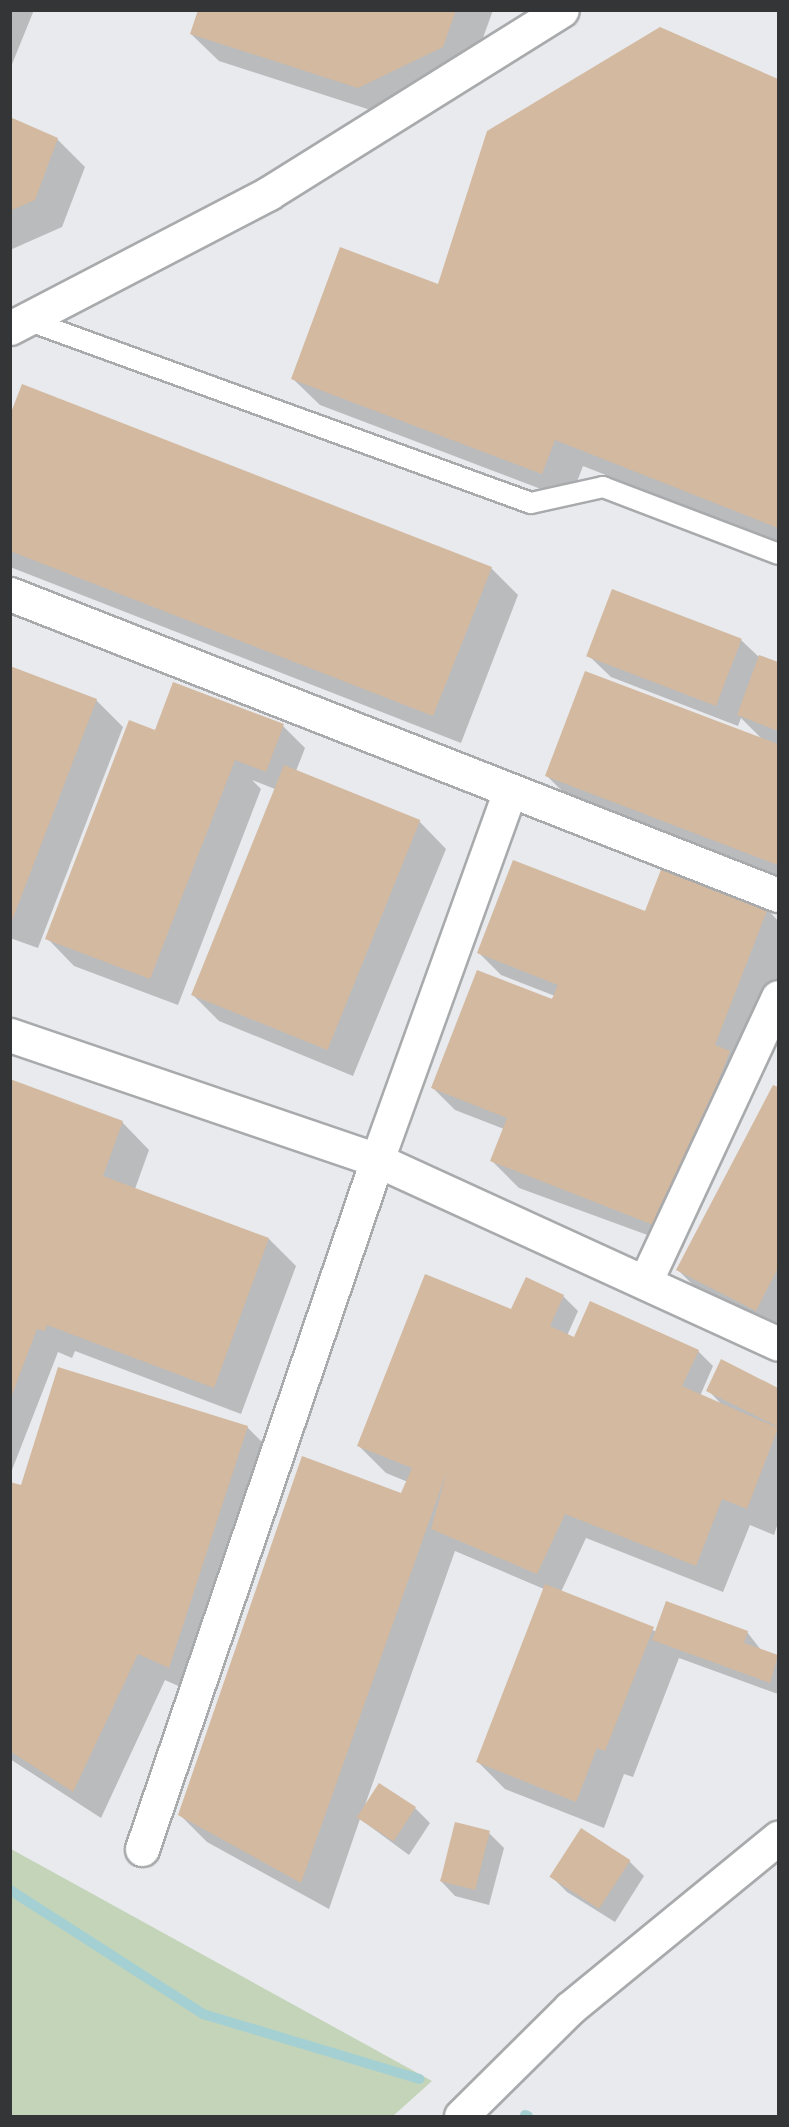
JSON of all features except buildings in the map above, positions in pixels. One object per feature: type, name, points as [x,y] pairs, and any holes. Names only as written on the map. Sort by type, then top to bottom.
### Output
[{"type":"street","points":[[19,324],[269,193],[562,10]]},
{"type":"street","points":[[10,594],[778,895]]},
{"type":"street","points":[[142,1849],[377,1160],[510,791]]},
{"type":"street","points":[[646,1280],[778,998]]},
{"type":"street","points":[[10,1035],[377,1160],[646,1280],[778,1344]]},
{"type":"street","points":[[461,2116],[570,2008],[778,1838]]},
{"type":"lane","points":[[19,324],[531,504],[603,487],[778,555]]},
{"type":"green space","points":[[11,1849],[432,2081],[393,2116],[11,2116]]},
{"type":"waterway","points":[[10,1890],[203,2014],[419,2079]]}]
